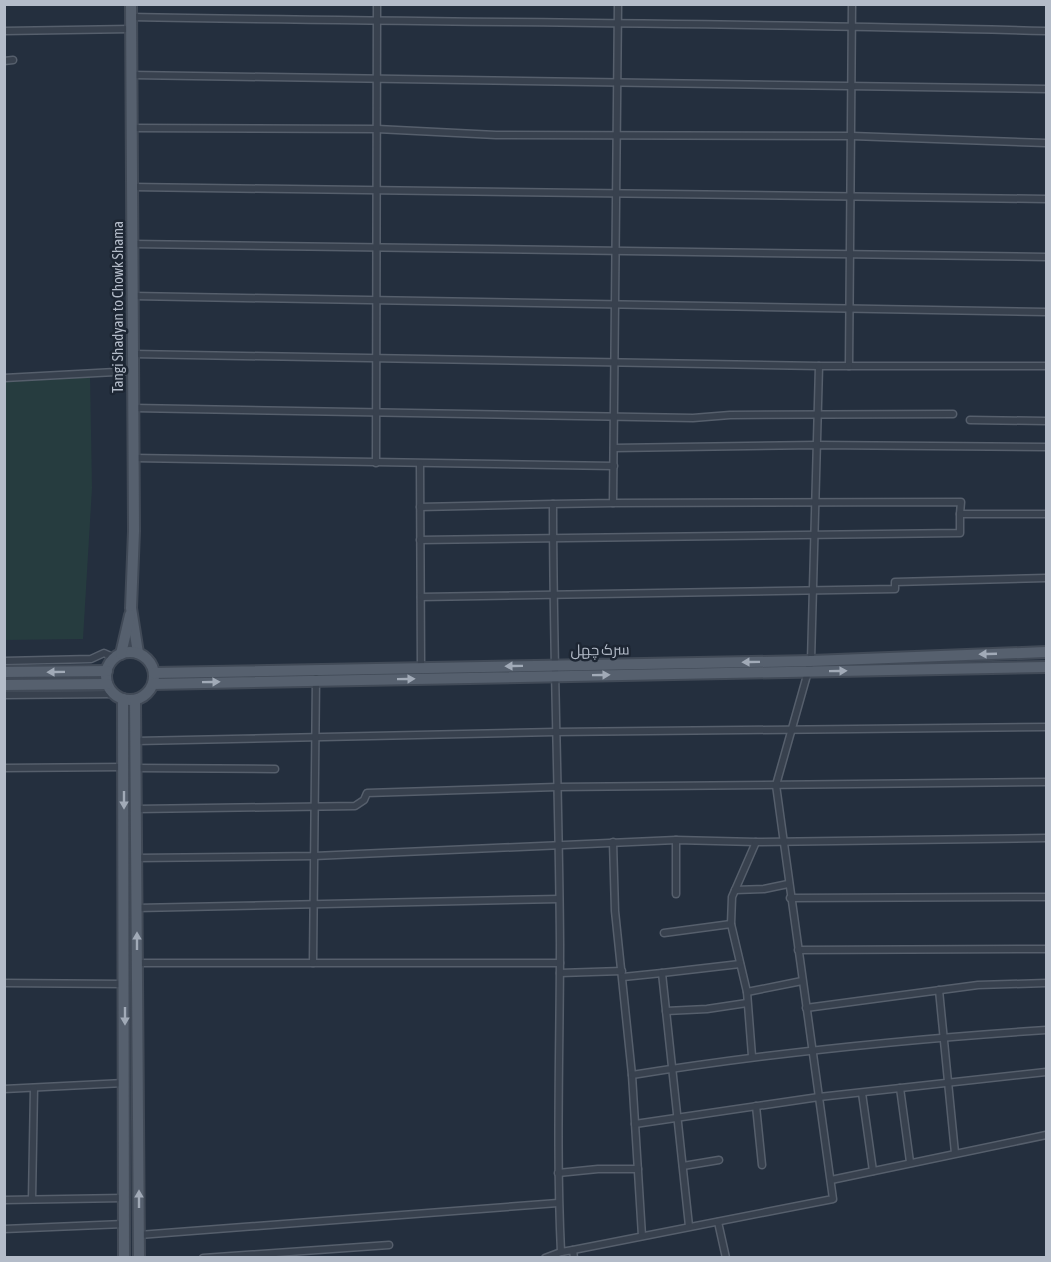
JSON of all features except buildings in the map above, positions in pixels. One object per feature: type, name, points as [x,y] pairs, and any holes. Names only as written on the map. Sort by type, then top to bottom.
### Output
[{"type":"main road","name":"Tangi Shadyan to Chowk Shama","points":[[131,4],[134,354],[131,608]]},
{"type":"main road","points":[[131,608],[138,653]]},
{"type":"main road","points":[[106,671],[118,656],[131,608]]},
{"type":"main road","name":"سرک چهل","points":[[316,675],[421,668],[553,671],[810,666],[1047,652]]},
{"type":"main road","points":[[4,686],[114,692],[135,700],[143,696],[153,678],[149,661],[138,653],[118,656]]},
{"type":"main road","points":[[810,666],[1047,667]]},
{"type":"main road","points":[[4,672],[106,671]]},
{"type":"main road","points":[[106,671],[114,692],[123,767],[124,1257]]},
{"type":"main road","points":[[153,678],[553,671]]},
{"type":"main road","points":[[135,700],[139,1257]]},
{"type":"street","points":[[376,463],[377,4]]},
{"type":"street","points":[[613,503],[618,4]]},
{"type":"street","points":[[849,366],[852,4]]},
{"type":"street","points":[[131,17],[377,22],[853,25],[1047,31]]},
{"type":"street","points":[[4,31],[131,29]]},
{"type":"street","points":[[4,61],[14,60]]},
{"type":"street","points":[[132,75],[852,84],[1047,89]]},
{"type":"street","points":[[132,128],[377,129],[496,135],[852,136],[1047,143]]},
{"type":"street","points":[[132,187],[1047,199]]},
{"type":"street","points":[[133,244],[1047,257]]},
{"type":"street","points":[[133,297],[615,307],[1047,312]]},
{"type":"street","points":[[134,354],[819,366],[1047,366]]},
{"type":"street","points":[[545,1257],[689,1226],[832,1200],[776,785],[810,666],[816,535],[819,366]]},
{"type":"street","points":[[4,378],[134,371]]},
{"type":"street","points":[[134,408],[693,418],[953,414]]},
{"type":"street","points":[[970,420],[1047,422]]},
{"type":"street","points":[[614,448],[817,445],[1047,447]]},
{"type":"street","points":[[134,458],[420,464],[614,465]]},
{"type":"street","points":[[420,464],[421,668]]},
{"type":"street","points":[[420,507],[613,503],[961,502],[960,533],[420,540]]},
{"type":"street","points":[[553,504],[553,671],[560,963],[558,1203],[561,1252]]},
{"type":"street","points":[[960,514],[1047,514]]},
{"type":"street","points":[[421,597],[895,589],[895,582],[1047,578]]},
{"type":"street","points":[[4,661],[91,659],[104,653],[118,656]]},
{"type":"street","points":[[314,963],[316,675]]},
{"type":"street","points":[[4,695],[114,692]]},
{"type":"street","points":[[136,741],[315,739],[555,732],[1047,727]]},
{"type":"street","points":[[4,768],[123,767]]},
{"type":"street","points":[[136,768],[275,769]]},
{"type":"street","points":[[137,809],[355,806],[364,800],[367,793],[557,787],[1047,782]]},
{"type":"street","points":[[137,858],[453,852],[557,844],[676,840],[756,842],[1047,838]]},
{"type":"street","points":[[676,840],[676,894]]},
{"type":"street","points":[[613,842],[615,911],[632,1075],[642,1236]]},
{"type":"street","points":[[753,1056],[747,992],[731,924],[732,897],[756,842]]},
{"type":"street","points":[[735,890],[764,889],[788,884]]},
{"type":"street","points":[[790,898],[1047,897]]},
{"type":"street","points":[[137,908],[559,899]]},
{"type":"street","points":[[664,933],[731,924]]},
{"type":"street","points":[[798,950],[1047,949]]},
{"type":"street","points":[[138,963],[560,963]]},
{"type":"street","points":[[560,973],[662,973],[740,964]]},
{"type":"street","points":[[662,973],[689,1226]]},
{"type":"street","points":[[747,992],[802,981]]},
{"type":"street","points":[[4,983],[125,984]]},
{"type":"street","points":[[806,1008],[978,985],[1046,983]]},
{"type":"street","points":[[939,990],[955,1153]]},
{"type":"street","points":[[666,1011],[707,1009],[747,1003]]},
{"type":"street","points":[[632,1075],[753,1056],[944,1037],[1047,1030]]},
{"type":"street","points":[[636,1124],[819,1097],[1047,1072]]},
{"type":"street","points":[[4,1089],[125,1083]]},
{"type":"street","points":[[32,1199],[34,1088]]},
{"type":"street","points":[[900,1088],[910,1162]]},
{"type":"street","points":[[862,1093],[873,1171]]},
{"type":"street","points":[[756,1106],[762,1166]]},
{"type":"street","points":[[831,1180],[1047,1135]]},
{"type":"street","points":[[683,1166],[719,1160]]},
{"type":"street","points":[[558,1173],[598,1168],[638,1169]]},
{"type":"street","points":[[4,1200],[124,1198]]},
{"type":"street","points":[[139,1235],[558,1203]]},
{"type":"street","points":[[718,1222],[726,1257]]},
{"type":"street","points":[[4,1229],[124,1224]]},
{"type":"street","points":[[203,1257],[302,1254],[389,1245]]},
{"type":"street","points":[[573,1250],[574,1257]]},
{"type":"green space","points":[[90,375],[92,488],[83,639],[5,640],[5,382]]}]
